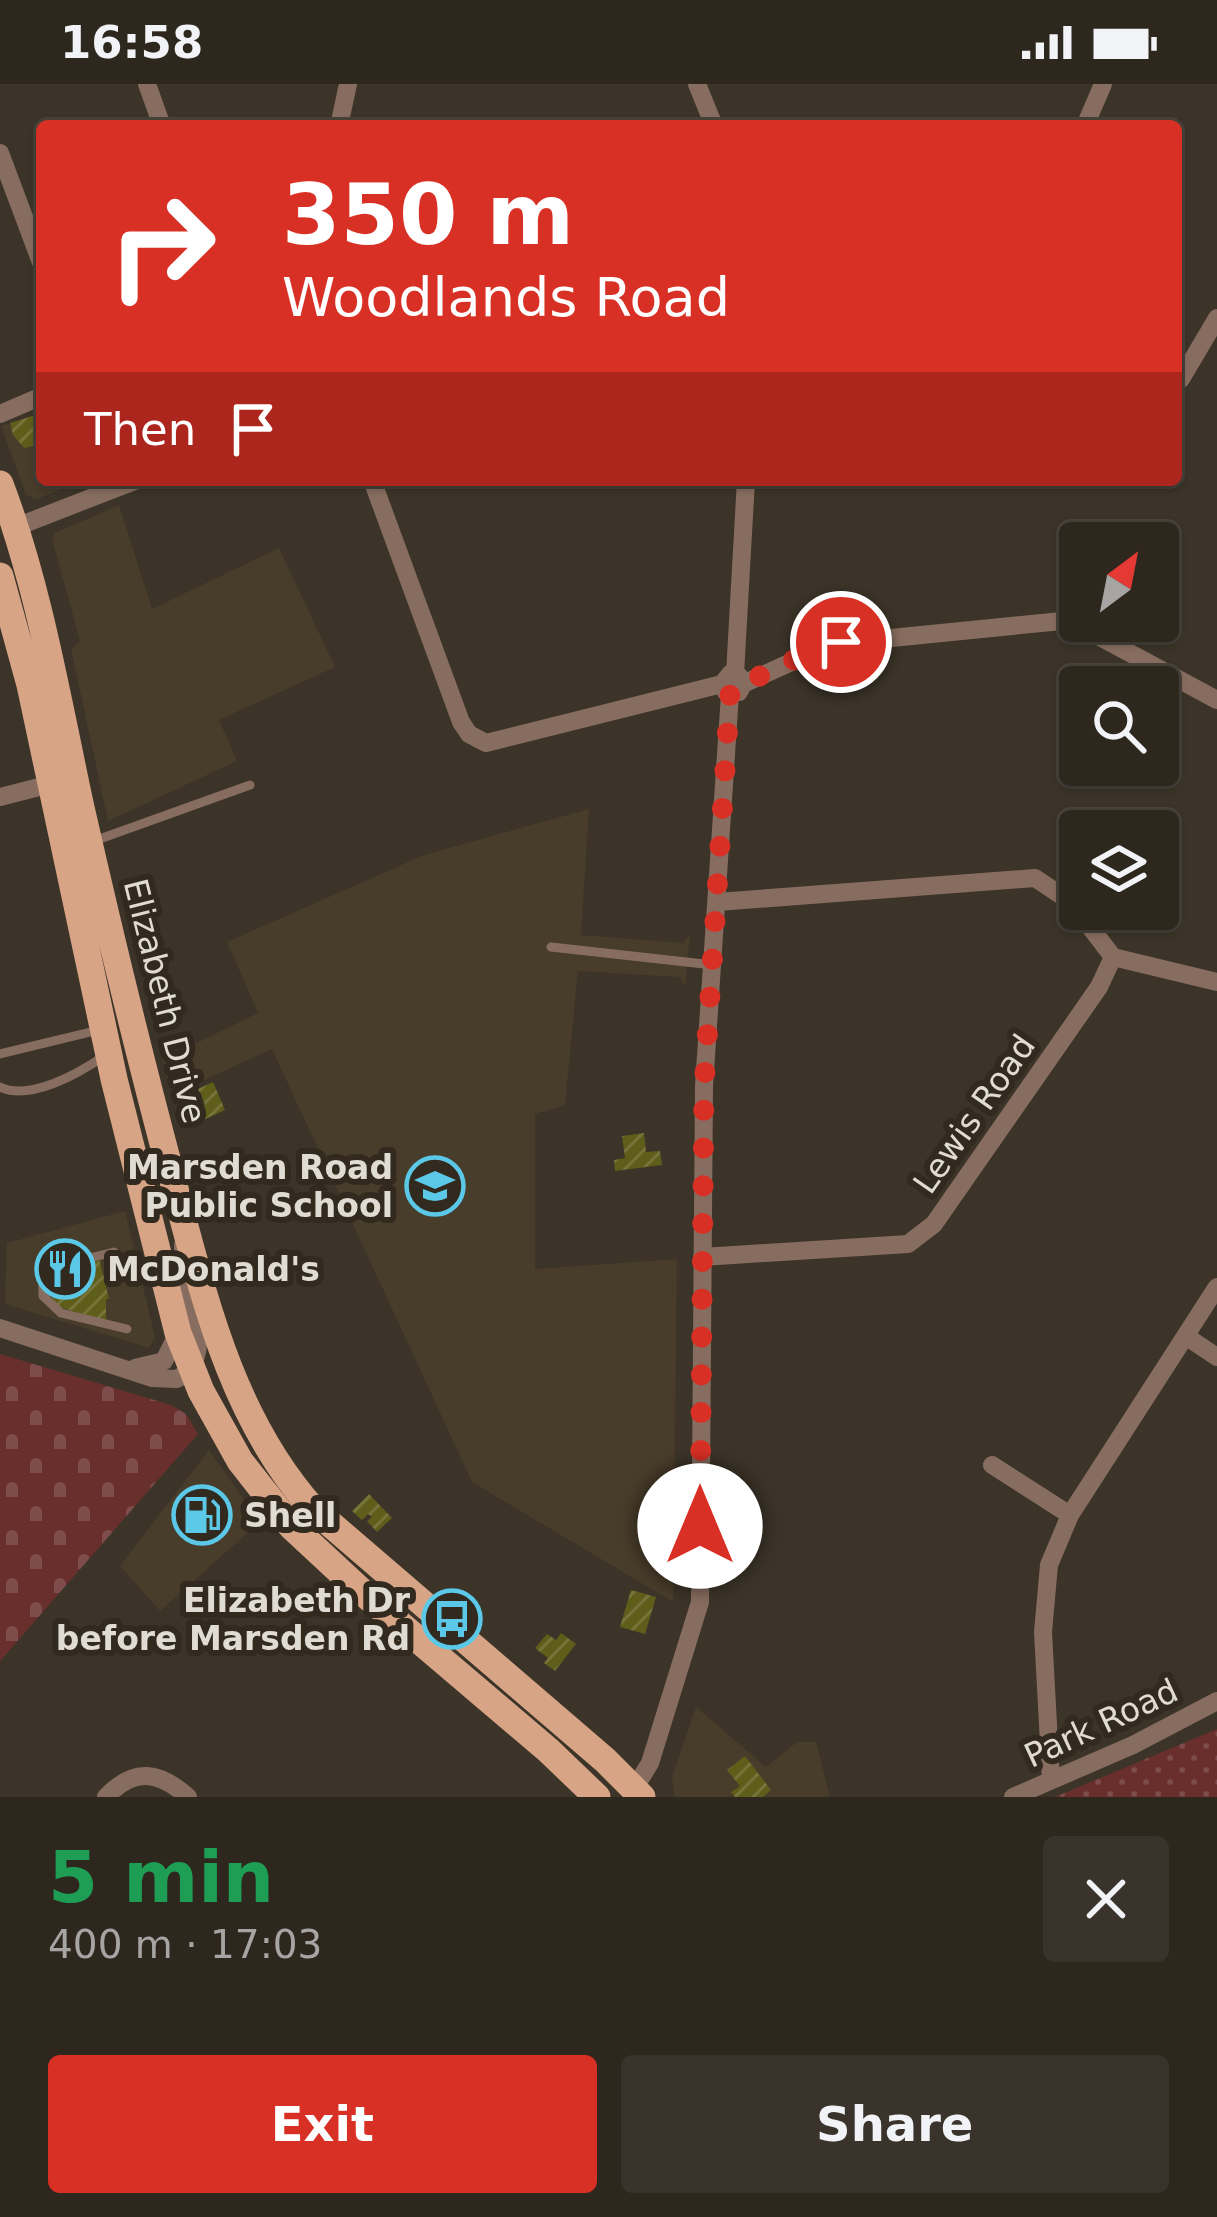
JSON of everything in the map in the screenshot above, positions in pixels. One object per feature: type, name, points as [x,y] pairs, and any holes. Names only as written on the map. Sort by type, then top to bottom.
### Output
[{"type":"main road","name":"Elizabeth Drive","points":[[0,484],[34,590],[89,843],[184,1222],[225,1360],[250,1419],[287,1480],[343,1538],[634,1794]]},
{"type":"main road","name":"Elizabeth Drive","points":[[0,576],[21,649],[106,1041],[178,1333],[191,1367],[240,1461],[292,1526],[597,1797]]},
{"type":"street","points":[[147,84],[160,120]]},
{"type":"street","points":[[339,120],[348,84]]},
{"type":"street","points":[[697,84],[712,120]]},
{"type":"street","points":[[1087,120],[1103,84]]},
{"type":"street","points":[[0,153],[36,249]]},
{"type":"street","points":[[1182,378],[1217,317]]},
{"type":"street","points":[[0,414],[36,399]]},
{"type":"street","points":[[16,527],[122,486]]},
{"type":"street","points":[[374,486],[460,722],[469,734],[486,742],[732,684],[831,644],[1062,621],[1217,700]]},
{"type":"street","points":[[634,1794],[650,1763],[700,1602],[704,1086],[746,486]]},
{"type":"street","points":[[0,797],[51,784]]},
{"type":"street","points":[[717,902],[1034,878],[1071,902],[1113,957],[1217,982]]},
{"type":"street","name":"Lewis Road","points":[[703,1257],[873,1248],[919,1238],[934,1224],[1099,987],[1113,957]]},
{"type":"street","points":[[0,1328],[165,1380],[177,1379],[191,1367],[201,1342],[182,1270],[184,1222]]},
{"type":"street","points":[[1051,1780],[1042,1632],[1049,1565],[1070,1515],[1217,1287]]},
{"type":"street","points":[[130,1368],[164,1361],[178,1333]]},
{"type":"street","points":[[1186,1337],[1217,1357]]},
{"type":"street","points":[[992,1465],[1070,1515]]},
{"type":"street","name":"Park Road","points":[[1013,1797],[1216,1703]]},
{"type":"street","points":[[106,1797],[119,1783],[148,1774],[161,1776],[188,1797]]},
{"type":"lane","points":[[89,843],[250,785]]},
{"type":"lane","points":[[551,947],[712,965]]},
{"type":"lane","points":[[0,1054],[106,1041]]},
{"type":"lane","points":[[0,1087],[16,1093],[53,1083],[106,1041]]},
{"type":"lane","points":[[114,1252],[53,1267],[43,1276],[43,1296],[62,1313],[128,1329]]},
{"type":"shaded area","points":[[36,415],[36,486],[70,486],[37,499],[26,495],[1,426]]},
{"type":"shaded area","points":[[119,505],[152,609],[279,548],[335,667],[219,720],[237,761],[108,821],[71,649],[80,641],[52,539],[55,533]]},
{"type":"shaded area","name":"Marsden Road Public School","points":[[589,809],[581,935],[683,943],[690,934],[685,986],[679,977],[578,971],[565,1105],[535,1114],[535,1269],[677,1259],[673,1602],[472,1482],[272,1049],[172,1095],[162,1060],[258,1013],[227,942],[424,855]]},
{"type":"shaded area","points":[[125,1211],[155,1337],[149,1348],[5,1304],[7,1243]]},
{"type":"shaded area","points":[[209,1450],[260,1522],[160,1611],[120,1566]]},
{"type":"shaded area","points":[[696,1707],[766,1767],[797,1742],[816,1742],[830,1797],[674,1797],[672,1777]]},
{"type":"green space","points":[[0,1354],[171,1405],[186,1414],[198,1434],[0,1661]]},
{"type":"green space","points":[[1217,1729],[1217,1797],[1055,1797]]},
{"type":"building","points":[[36,415],[36,445],[24,448],[10,423]]},
{"type":"building","points":[[213,1082],[225,1110],[201,1121],[196,1110],[205,1105],[198,1089]]},
{"type":"building","points":[[644,1133],[646,1152],[660,1151],[662,1165],[615,1171],[614,1160],[625,1158],[622,1136]]},
{"type":"building","points":[[99,1258],[109,1299],[106,1321],[59,1307],[51,1299],[60,1291],[54,1267]]},
{"type":"building","points":[[369,1494],[392,1518],[377,1532],[367,1521],[372,1517],[368,1514],[362,1520],[352,1511]]},
{"type":"building","points":[[631,1590],[656,1597],[645,1634],[620,1627]]},
{"type":"building","points":[[561,1633],[576,1644],[555,1671],[535,1648],[547,1634],[556,1640]]},
{"type":"building","points":[[745,1756],[771,1790],[763,1797],[735,1797],[731,1792],[740,1786],[727,1770]]},
{"type":"place","name":"Marsden Road Public School","points":[[435,1186]]},
{"type":"place","name":"McDonald's","points":[[65,1269]]},
{"type":"place","name":"Shell","points":[[202,1515]]},
{"type":"place","name":"Elizabeth Dr before Marsden Rd","points":[[452,1619]]},
{"type":"route","points":[[700,1526],[704,1086],[730,694],[823,646],[841,642]]}]
